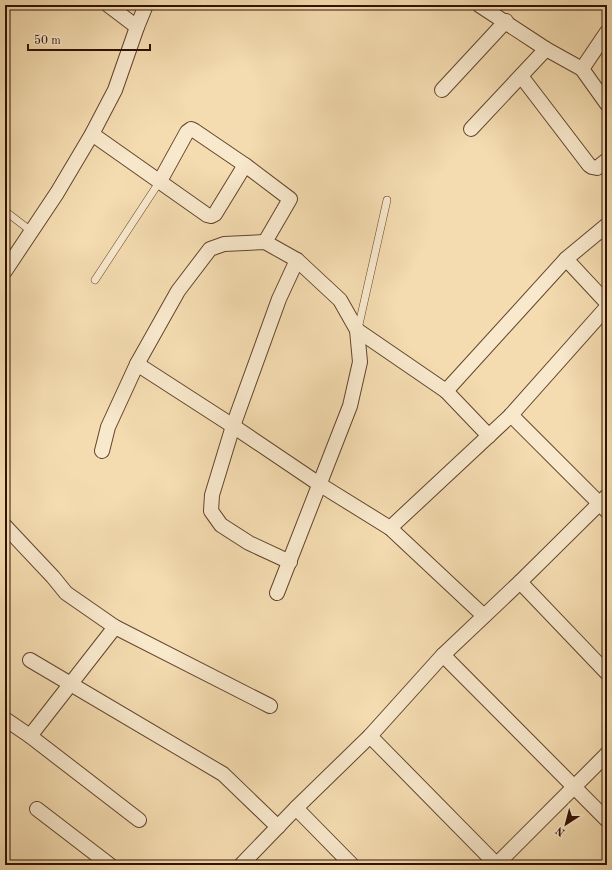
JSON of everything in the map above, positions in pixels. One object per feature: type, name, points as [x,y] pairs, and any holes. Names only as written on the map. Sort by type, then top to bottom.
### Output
[{"type":"street","points":[[108,5],[136,27]]},
{"type":"street","points":[[5,271],[57,193],[116,90],[136,27],[146,5]]},
{"type":"street","points":[[479,5],[501,14],[546,49],[582,69],[607,104]]},
{"type":"street","points":[[442,90],[501,14]]},
{"type":"street","points":[[582,69],[607,32]]},
{"type":"street","points":[[471,129],[546,49]]},
{"type":"street","points":[[521,76],[592,168],[597,168],[607,160]]},
{"type":"street","points":[[160,182],[187,132],[191,129],[245,165],[290,199],[266,242]]},
{"type":"street","points":[[92,134],[211,216],[215,214],[245,165]]},
{"type":"street","points":[[446,391],[566,260],[607,224]]},
{"type":"street","points":[[102,452],[108,427],[137,364],[178,292],[210,249],[224,244],[266,242],[297,260],[340,300],[357,330],[360,362],[350,406],[277,593]]},
{"type":"street","points":[[290,562],[243,539],[220,525],[211,512],[212,495],[233,426],[279,299],[297,260]]},
{"type":"street","points":[[566,260],[607,303]]},
{"type":"street","points":[[390,528],[510,415],[607,307]]},
{"type":"street","points":[[357,330],[446,391],[488,436]]},
{"type":"street","points":[[137,364],[319,484],[390,528],[484,616]]},
{"type":"street","points":[[241,865],[296,808],[370,736],[443,655],[604,504],[510,415]]},
{"type":"street","points":[[5,526],[66,593],[115,627],[270,706]]},
{"type":"street","points":[[520,582],[607,673]]},
{"type":"street","points":[[30,736],[115,627]]},
{"type":"street","points":[[443,655],[607,820]]},
{"type":"street","points":[[30,660],[223,774],[278,827]]},
{"type":"street","points":[[5,718],[139,820]]},
{"type":"street","points":[[370,736],[496,865],[607,754]]},
{"type":"street","points":[[296,808],[352,865]]},
{"type":"street","points":[[37,809],[110,865]]},
{"type":"lane","points":[[95,280],[160,182]]},
{"type":"lane","points":[[357,330],[387,200]]},
{"type":"lane","points":[[5,211],[31,231]]}]
